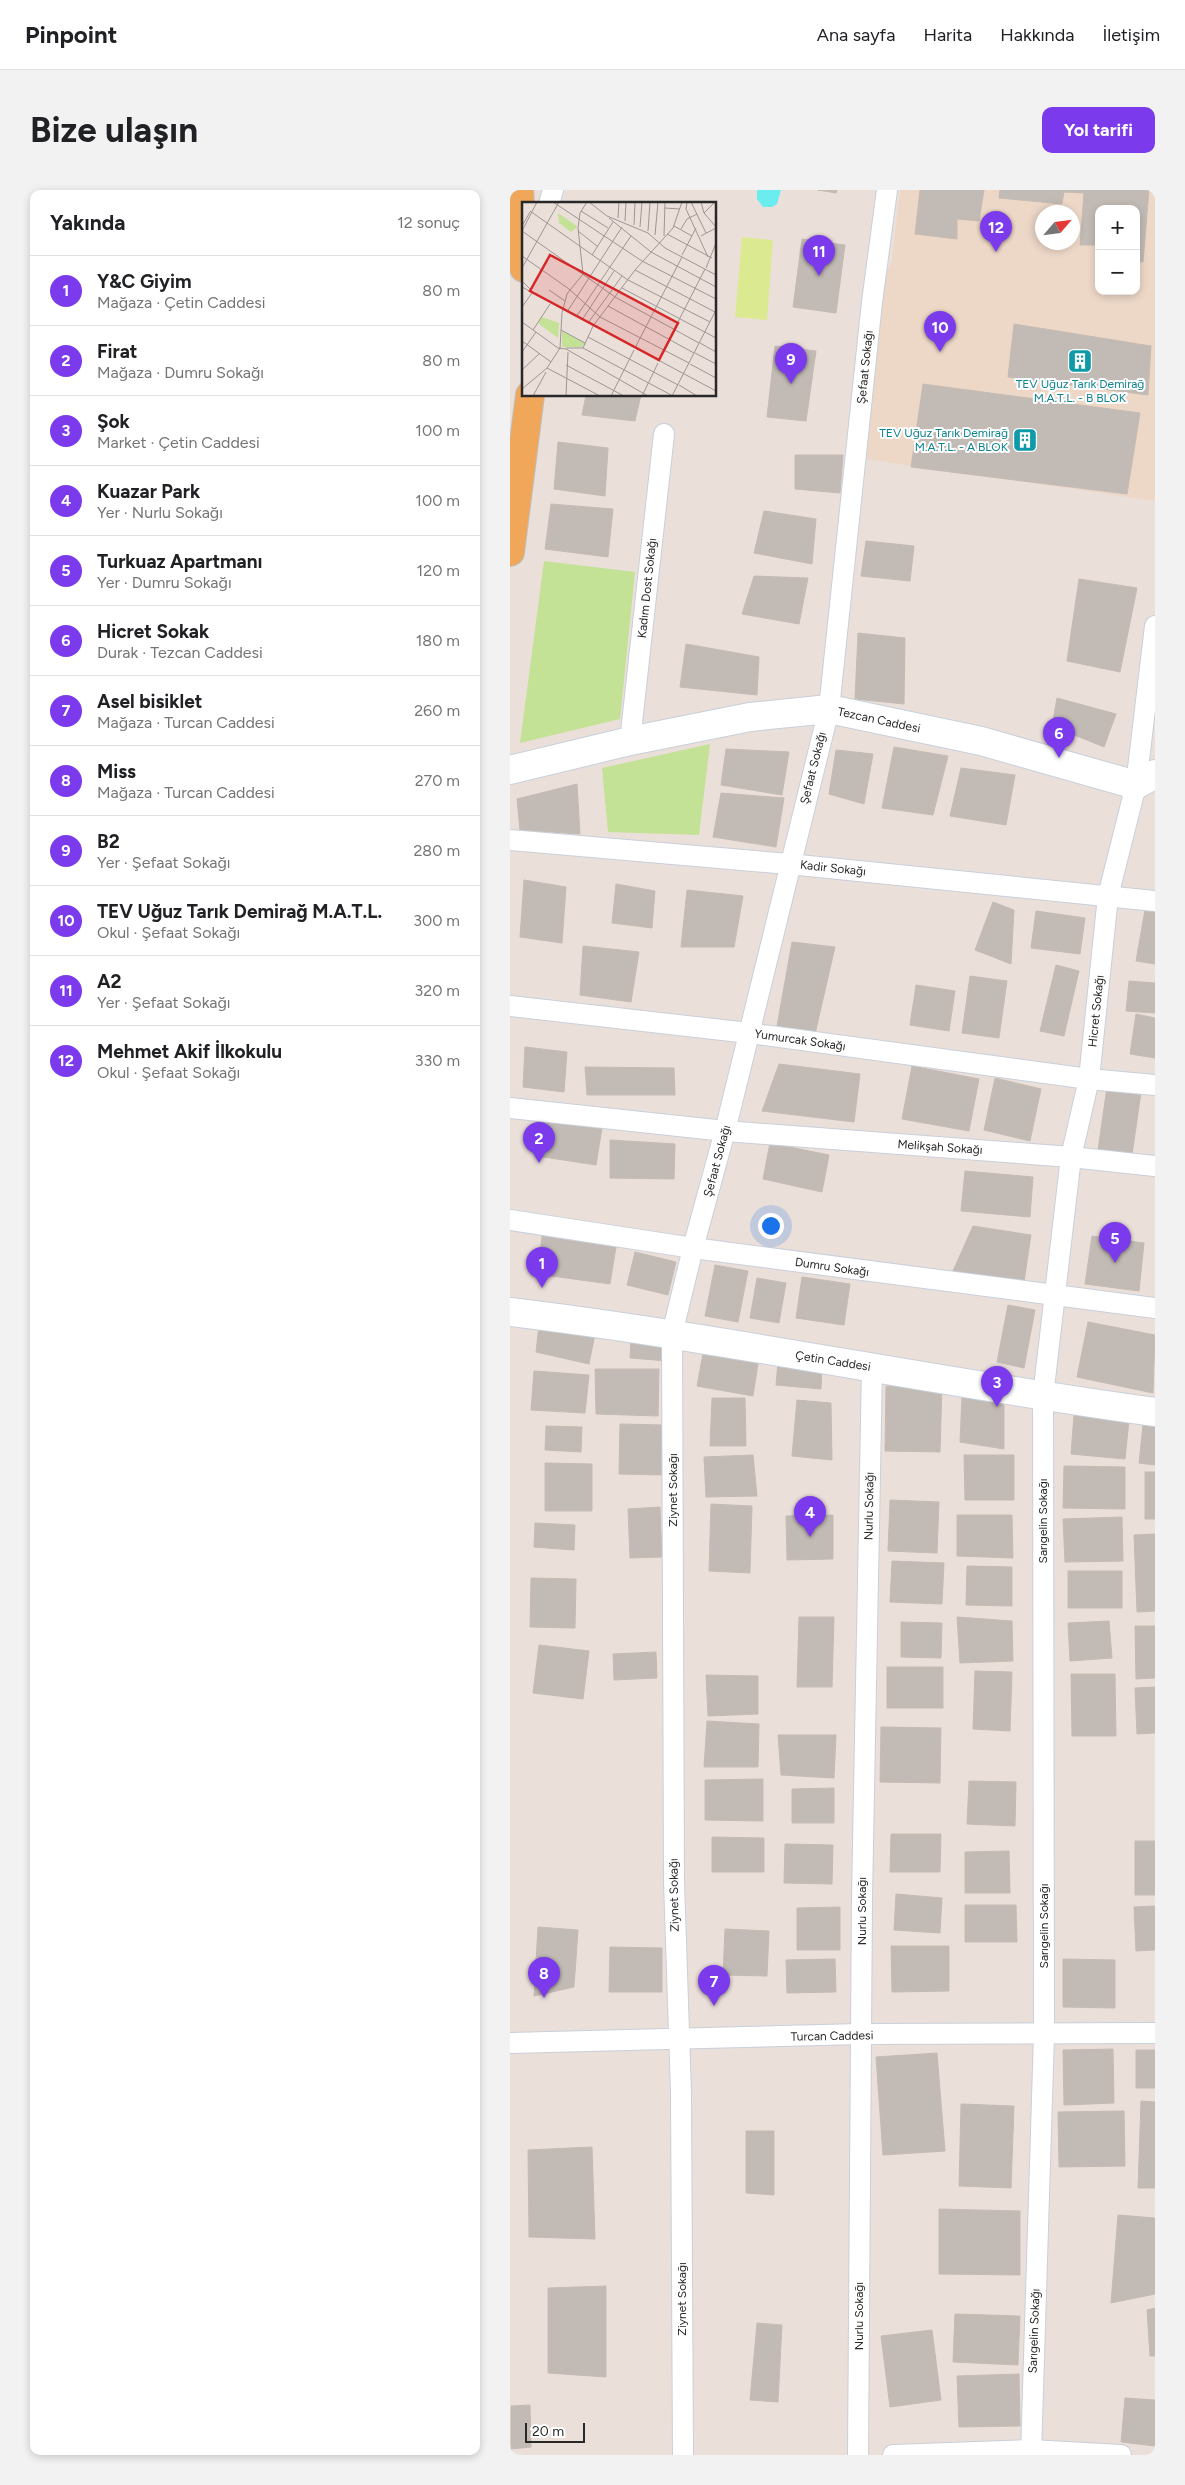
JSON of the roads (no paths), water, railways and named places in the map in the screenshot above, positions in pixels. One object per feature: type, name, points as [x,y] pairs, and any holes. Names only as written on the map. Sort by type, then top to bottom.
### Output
[{"type":"main road","points":[[520,190],[522,215]]},
{"type":"main road","points":[[510,552],[530,396]]},
{"type":"street","name":"Şefaat Sokağı","points":[[672,1334],[693,1248],[726,1131],[789,864],[829,709],[872,302],[887,190]]},
{"type":"street","name":"Kadım Dost Sokağı","points":[[630,742],[664,434]]},
{"type":"street","name":"Hicret Sokağı","points":[[1043,1396],[1071,1157],[1089,1079],[1108,896],[1145,779],[1155,626]]},
{"type":"street","name":"Tezcan Caddesi","points":[[510,770],[750,717],[829,709],[981,741],[1145,779]]},
{"type":"street","name":"Kadir Sokağı","points":[[510,840],[789,864],[1155,901]]},
{"type":"street","name":"Yumurcak Sokağı","points":[[510,1006],[750,1033],[1089,1079],[1155,1084]]},
{"type":"street","points":[[510,1108],[726,1131]]},
{"type":"street","name":"Melikşah Sokağı","points":[[726,1131],[1071,1157],[1155,1166]]},
{"type":"street","name":"Dumru Sokağı","points":[[510,1220],[693,1248],[1055,1297],[1155,1308]]},
{"type":"street","name":"Çetin Caddesi","points":[[510,1312],[672,1334],[1043,1396],[1155,1412]]},
{"type":"street","name":"Ziynet Sokağı","points":[[672,1334],[674,1881],[681,2103],[683,2455]]},
{"type":"street","name":"Nurlu Sokağı","points":[[858,2455],[862,1887],[872,1367]]},
{"type":"street","name":"Sarıgelin Sokağı","points":[[1030,2452],[1044,2034],[1043,1396]]},
{"type":"street","name":"Turcan Caddesi","points":[[510,2043],[861,2034],[1155,2033]]},
{"type":"street","points":[[893,2455],[1030,2452],[1121,2455]]},
{"type":"water","points":[[757,190],[781,190],[777,204],[772,207],[763,207],[757,199]]},
{"type":"place","name":"Mehmet Akif İlkokulu","points":[[996,252]]},
{"type":"place","name":"A2","points":[[819,276]]},
{"type":"place","name":"TEV Uğuz Tarık Demirağ M.A.T.L.","points":[[940,352]]},
{"type":"place","name":"TEV Uğuz Tarık Demirağ M.A.T.L. - B BLOK","points":[[1080,361]]},
{"type":"place","name":"B2","points":[[791,384]]},
{"type":"place","name":"TEV Uğuz Tarık Demirağ M.A.T.L. - A BLOK","points":[[1025,440]]},
{"type":"place","name":"Hicret Sokak","points":[[1059,758]]},
{"type":"place","name":"Firat","points":[[539,1163]]},
{"type":"place","name":"Turkuaz Apartmanı","points":[[1115,1263]]},
{"type":"place","name":"Y&C Giyim","points":[[542,1288]]},
{"type":"place","name":"Şok","points":[[997,1407]]},
{"type":"place","name":"Kuazar Park","points":[[810,1537]]},
{"type":"place","name":"Miss","points":[[544,1998]]},
{"type":"place","name":"Asel bisiklet","points":[[714,2006]]}]
